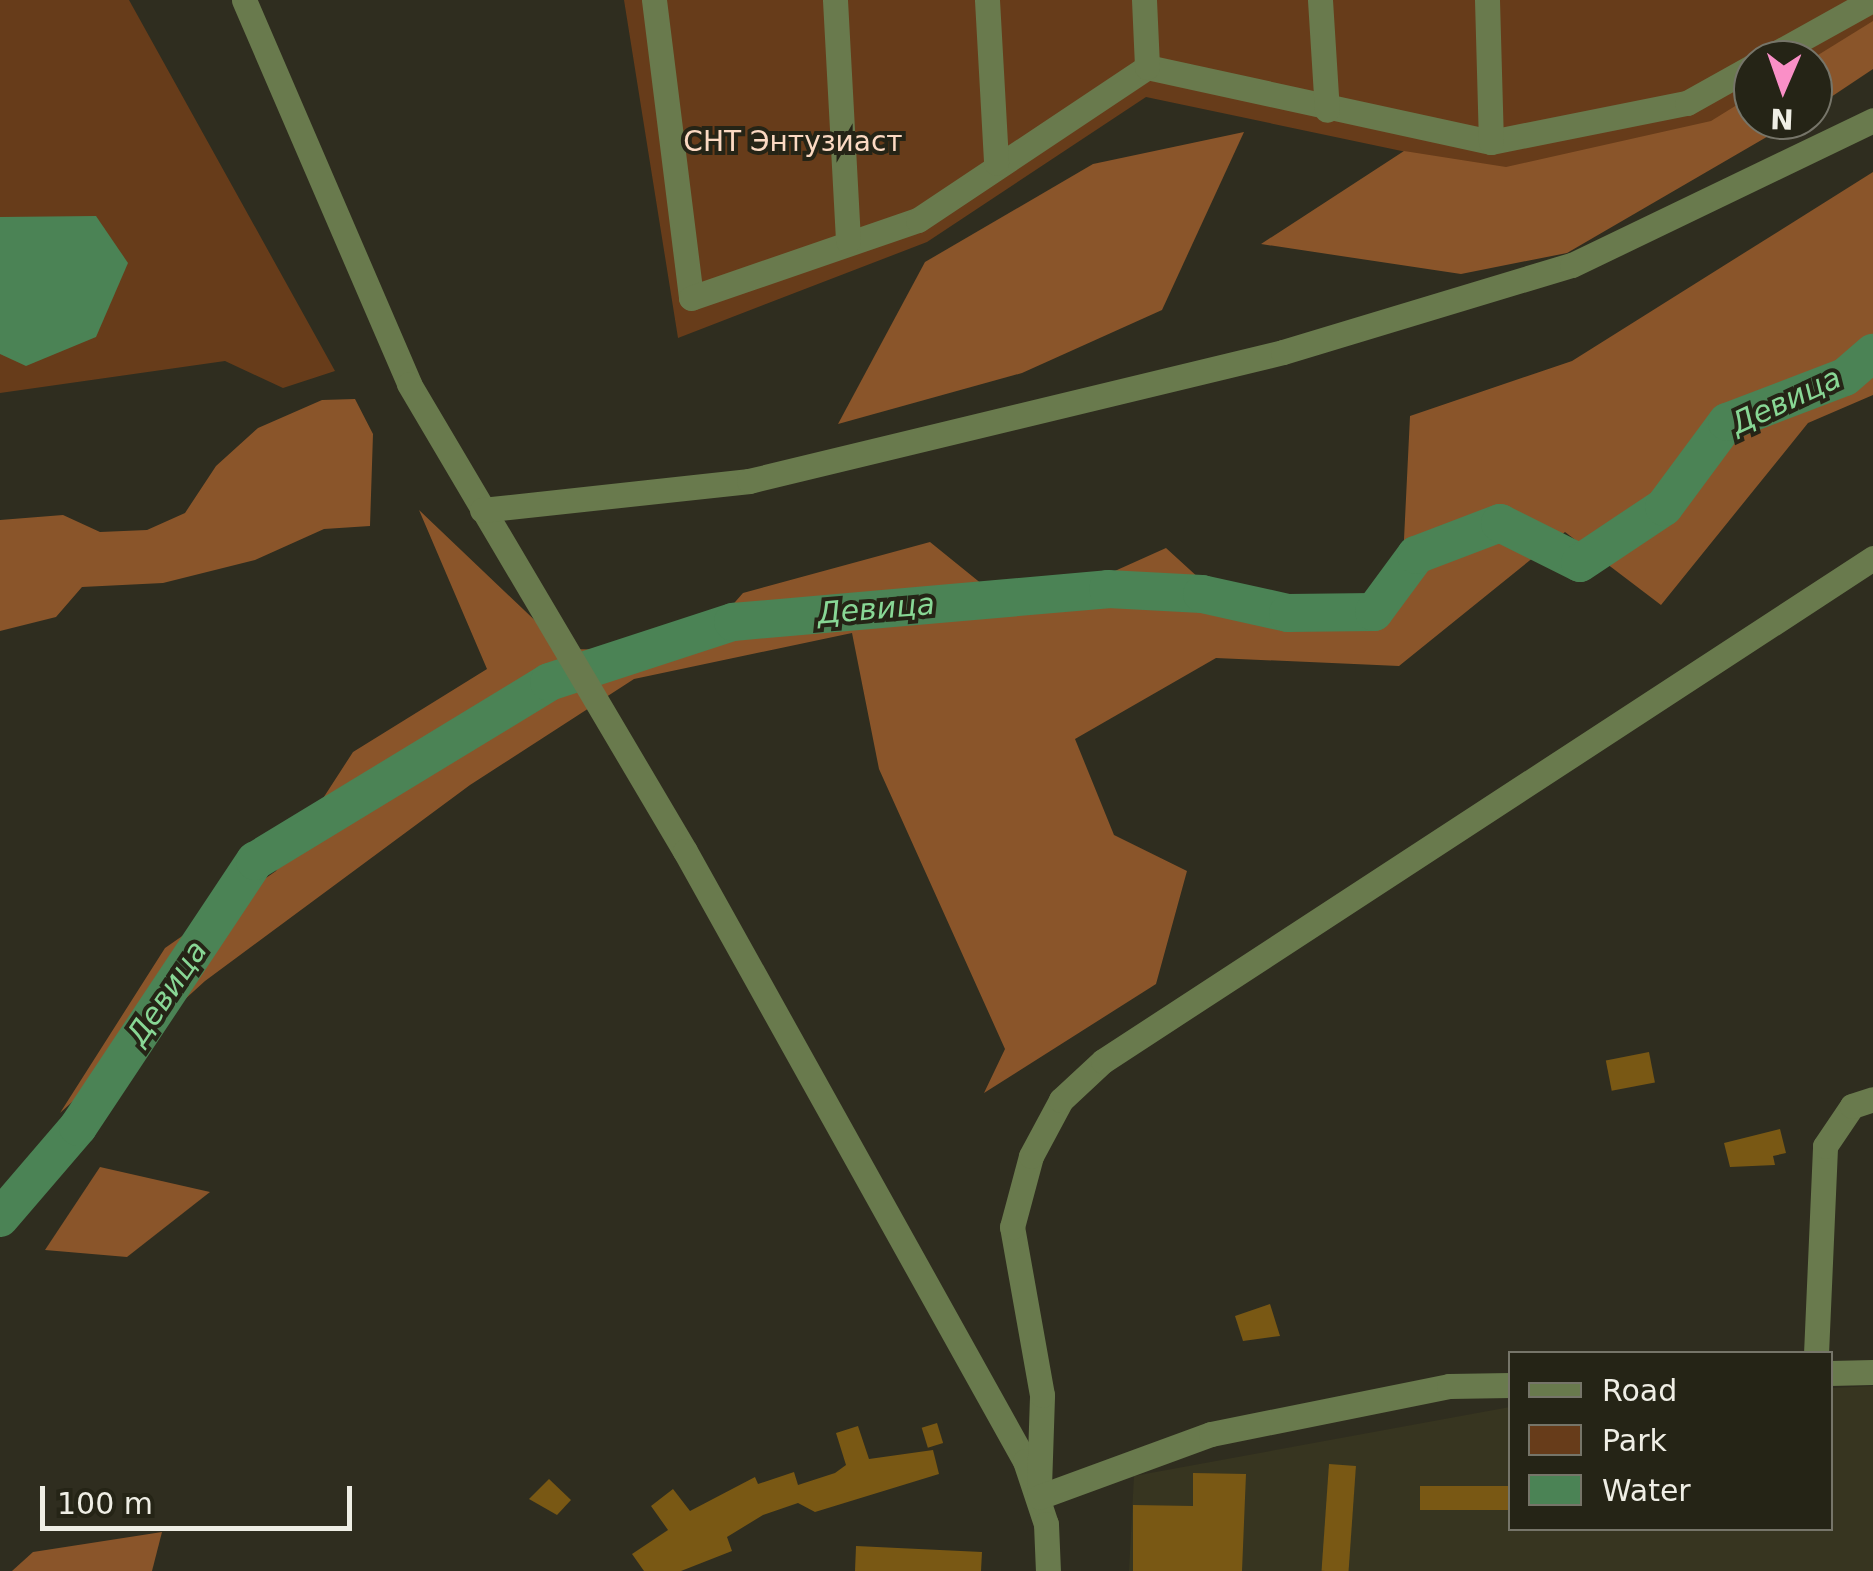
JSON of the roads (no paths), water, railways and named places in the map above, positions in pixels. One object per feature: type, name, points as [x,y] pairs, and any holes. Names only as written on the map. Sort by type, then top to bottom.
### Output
[{"type":"street","points":[[244,0],[409,384],[685,851],[1039,1497]]},
{"type":"street","points":[[654,0],[690,298],[918,220],[996,163],[1147,67],[1327,110],[1491,142],[1687,103],[1733,77]]},
{"type":"street","points":[[835,0],[848,241]]},
{"type":"street","points":[[986,0],[996,163]]},
{"type":"street","points":[[1144,0],[1147,67]]},
{"type":"street","points":[[1320,0],[1327,110]]},
{"type":"street","points":[[1487,0],[1491,142]]},
{"type":"street","points":[[1799,40],[1865,2]]},
{"type":"street","points":[[482,510],[749,480],[1283,352],[1572,265],[1873,120]]},
{"type":"street","points":[[1048,1571],[1039,1497],[1042,1395],[1012,1227],[1031,1156],[1060,1100],[1118,1051],[1873,558]]},
{"type":"street","points":[[1816,1351],[1825,1146],[1852,1106],[1873,1099]]},
{"type":"street","points":[[1833,1372],[1873,1372]]},
{"type":"street","points":[[1039,1497],[1212,1434],[1432,1389],[1508,1385]]},
{"type":"water","points":[[96,216],[128,263],[96,337],[26,366],[0,354],[0,217]]},
{"type":"waterway","name":"Девица","points":[[0,1218],[78,1127],[255,861],[549,682],[733,622],[1108,589],[1202,594],[1288,613],[1374,612],[1416,555],[1500,523],[1580,563],[1664,507],[1727,422],[1845,377],[1873,353]]},
{"type":"park label","name":"СНТ Энтузиаст","points":[[793,142]]}]
